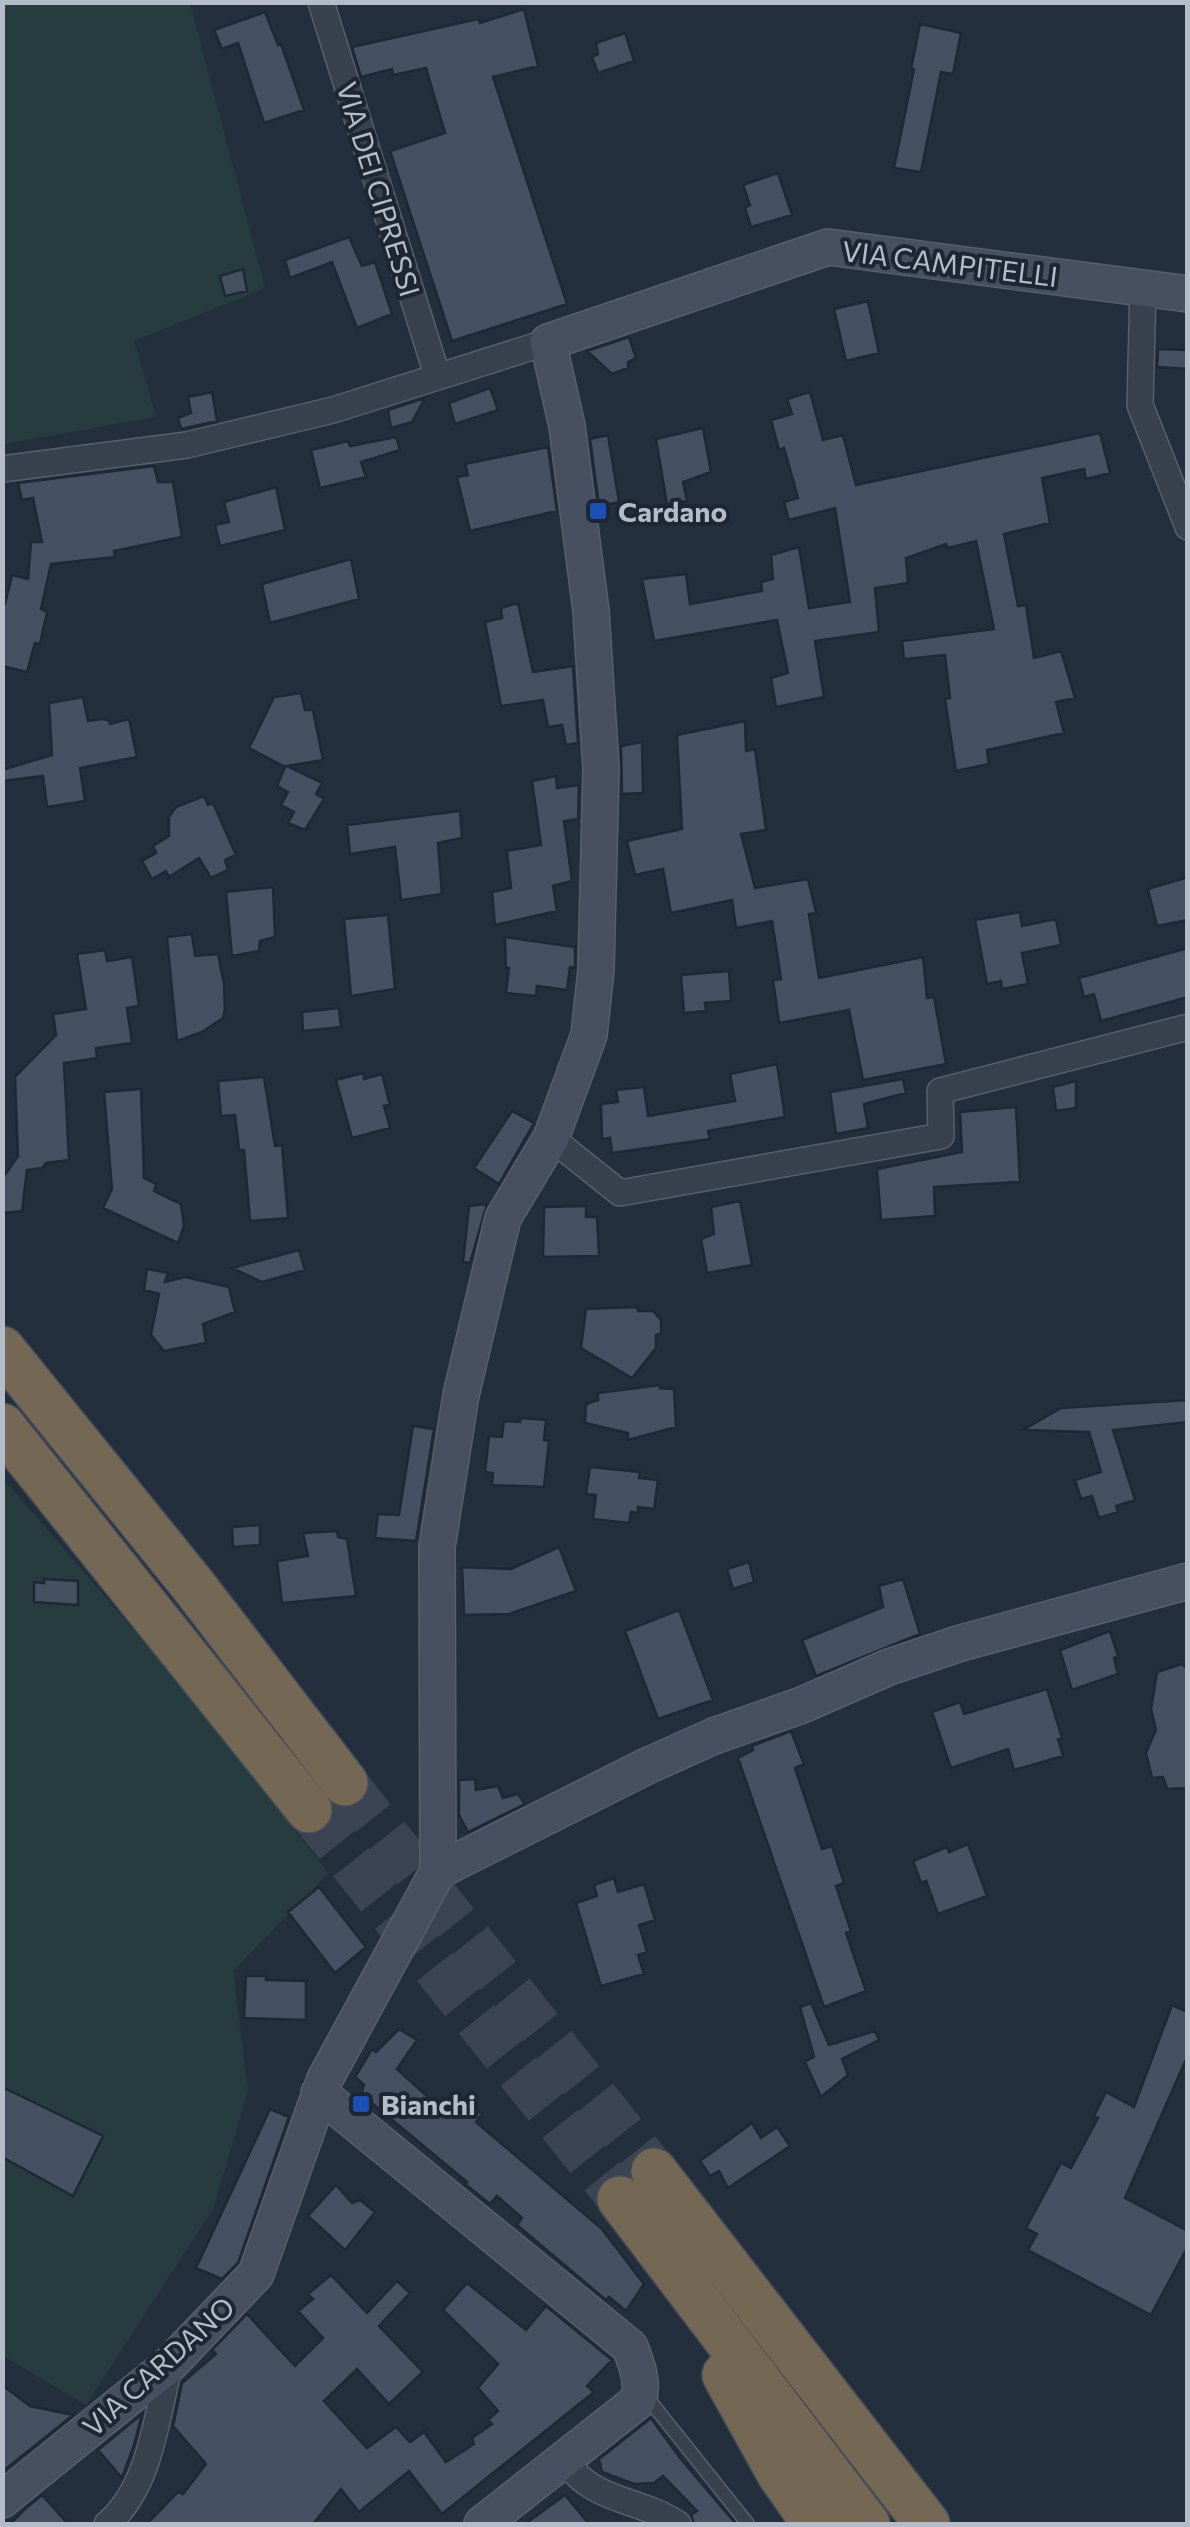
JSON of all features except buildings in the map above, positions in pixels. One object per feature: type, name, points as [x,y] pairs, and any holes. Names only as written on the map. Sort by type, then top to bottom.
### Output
[{"type":"highway","points":[[2,1349],[192,1584],[345,1783]]},
{"type":"highway","points":[[2,1426],[308,1810]]},
{"type":"highway","points":[[654,2170],[927,2524]]},
{"type":"highway","points":[[620,2199],[867,2524]]},
{"type":"highway","points":[[692,2294],[722,2368],[780,2474],[815,2524]]},
{"type":"street","name":"VIA DEI CIPRESSI","points":[[321,2],[436,374]]},
{"type":"street","name":"VIA CAMPITELLI","points":[[548,342],[828,247],[1188,294]]},
{"type":"street","points":[[1142,288],[1140,405],[1188,528]]},
{"type":"street","points":[[2,469],[187,445],[333,410],[436,374],[548,342],[579,505],[591,611],[601,768],[596,970],[589,1035],[551,1138],[503,1218],[462,1395],[437,1547],[438,1871],[647,1766],[889,1668],[1188,1581]]},
{"type":"street","points":[[551,1138],[620,1193],[941,1136],[940,1092],[1188,1027]]},
{"type":"street","name":"VIA CARDANO","points":[[2,2500],[170,2364],[256,2274],[319,2093],[438,1871]]},
{"type":"street","points":[[319,2093],[630,2348],[642,2390],[638,2401],[482,2524]]},
{"type":"street","points":[[107,2524],[118,2515],[142,2475],[170,2364]]},
{"type":"street","points":[[565,2461],[586,2485],[678,2524]]},
{"type":"lane","points":[[642,2390],[748,2524]]},
{"type":"green space","points":[[3,3],[190,3],[265,288],[134,341],[156,417],[3,444]]},
{"type":"green space","points":[[2,1477],[145,1643],[329,1873],[233,1971],[248,2091],[213,2209],[86,2405],[3,2356]]},
{"type":"tunnel","points":[[345,1783],[654,2171]]},
{"type":"tunnel","points":[[309,1810],[620,2199]]},
{"type":"place","name":"Cardano","points":[[598,511]]},
{"type":"place","name":"Bianchi","points":[[361,2104]]}]
